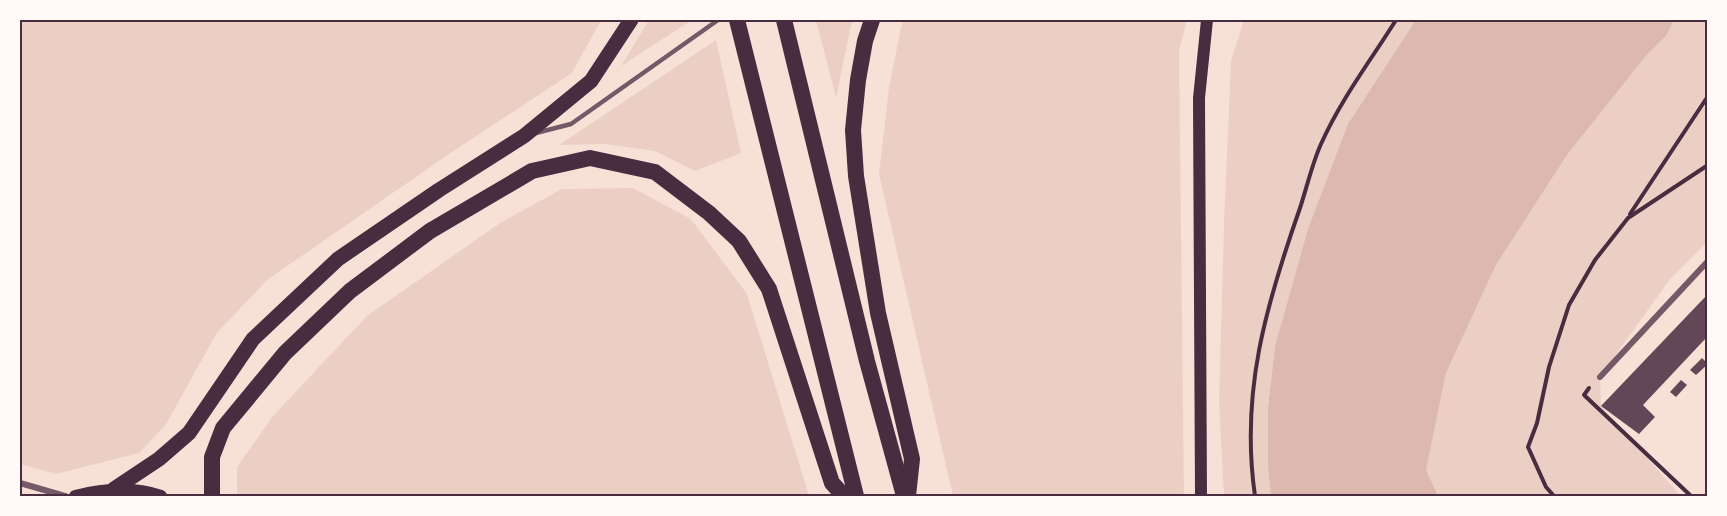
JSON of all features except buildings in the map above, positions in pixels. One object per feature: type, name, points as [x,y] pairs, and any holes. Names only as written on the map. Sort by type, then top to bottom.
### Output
[{"type":"highway","points":[[737,20],[856,496]]},
{"type":"highway","points":[[784,20],[867,361],[906,496]]},
{"type":"highway","points":[[872,20],[865,41],[858,80],[854,130],[856,176],[879,313],[912,459],[906,496]]},
{"type":"highway","points":[[212,496],[212,457],[223,428],[285,353],[350,291],[430,231],[532,171],[590,158],[655,172],[709,213],[739,241],[769,290],[832,483],[844,496]]},
{"type":"main road","points":[[114,489],[159,459],[189,433],[253,339],[338,259],[439,190],[524,136],[591,81],[631,20]]},
{"type":"main road","points":[[1202,496],[1199,98],[1206,20]]},
{"type":"main road","points":[[75,496],[114,489],[161,496]]},
{"type":"street","points":[[1600,377],[1707,261]]},
{"type":"street","points":[[20,483],[65,496]]},
{"type":"lane","points":[[524,136],[571,124],[718,20]]},
{"type":"path","points":[[1255,496],[1250,429],[1251,404],[1256,361],[1272,290],[1321,144],[1345,99],[1396,20]]},
{"type":"path","points":[[1554,496],[1546,487],[1528,447],[1537,423],[1549,367],[1569,305],[1595,260],[1628,218],[1707,96]]},
{"type":"path","points":[[1628,218],[1707,165]]},
{"type":"path","points":[[1600,377],[1584,395],[1691,496]]},
{"type":"shaded area","points":[[20,20],[601,20],[572,73],[452,152],[267,280],[216,334],[165,426],[139,453],[56,474],[20,464]]},
{"type":"shaded area","points":[[649,20],[692,20],[621,66]]},
{"type":"shaded area","points":[[816,20],[852,20],[836,98]]},
{"type":"shaded area","points":[[904,20],[1187,20],[1179,51],[1184,496],[953,496],[879,174],[889,88]]},
{"type":"shaded area","points":[[1244,20],[1416,20],[1308,229],[1275,346],[1268,408],[1268,468],[1271,496],[1224,496],[1219,401],[1224,224],[1231,61]]},
{"type":"shaded area","points":[[1416,20],[1674,20],[1666,36],[1645,57],[1567,155],[1496,265],[1446,373],[1426,470],[1438,496],[1271,496],[1268,468],[1268,408],[1275,346],[1308,229],[1348,124]]},
{"type":"shaded area","points":[[1674,20],[1707,20],[1707,242],[1670,279],[1600,377],[1601,406],[1681,496],[1438,496],[1426,470],[1446,373],[1496,265],[1567,155],[1645,57],[1666,36]]},
{"type":"shaded area","points":[[716,40],[741,153],[695,171],[655,151],[604,144],[559,145]]},
{"type":"shaded area","points":[[633,188],[691,219],[747,294],[809,496],[237,496],[237,467],[273,416],[367,316],[500,223],[562,189]]}]
